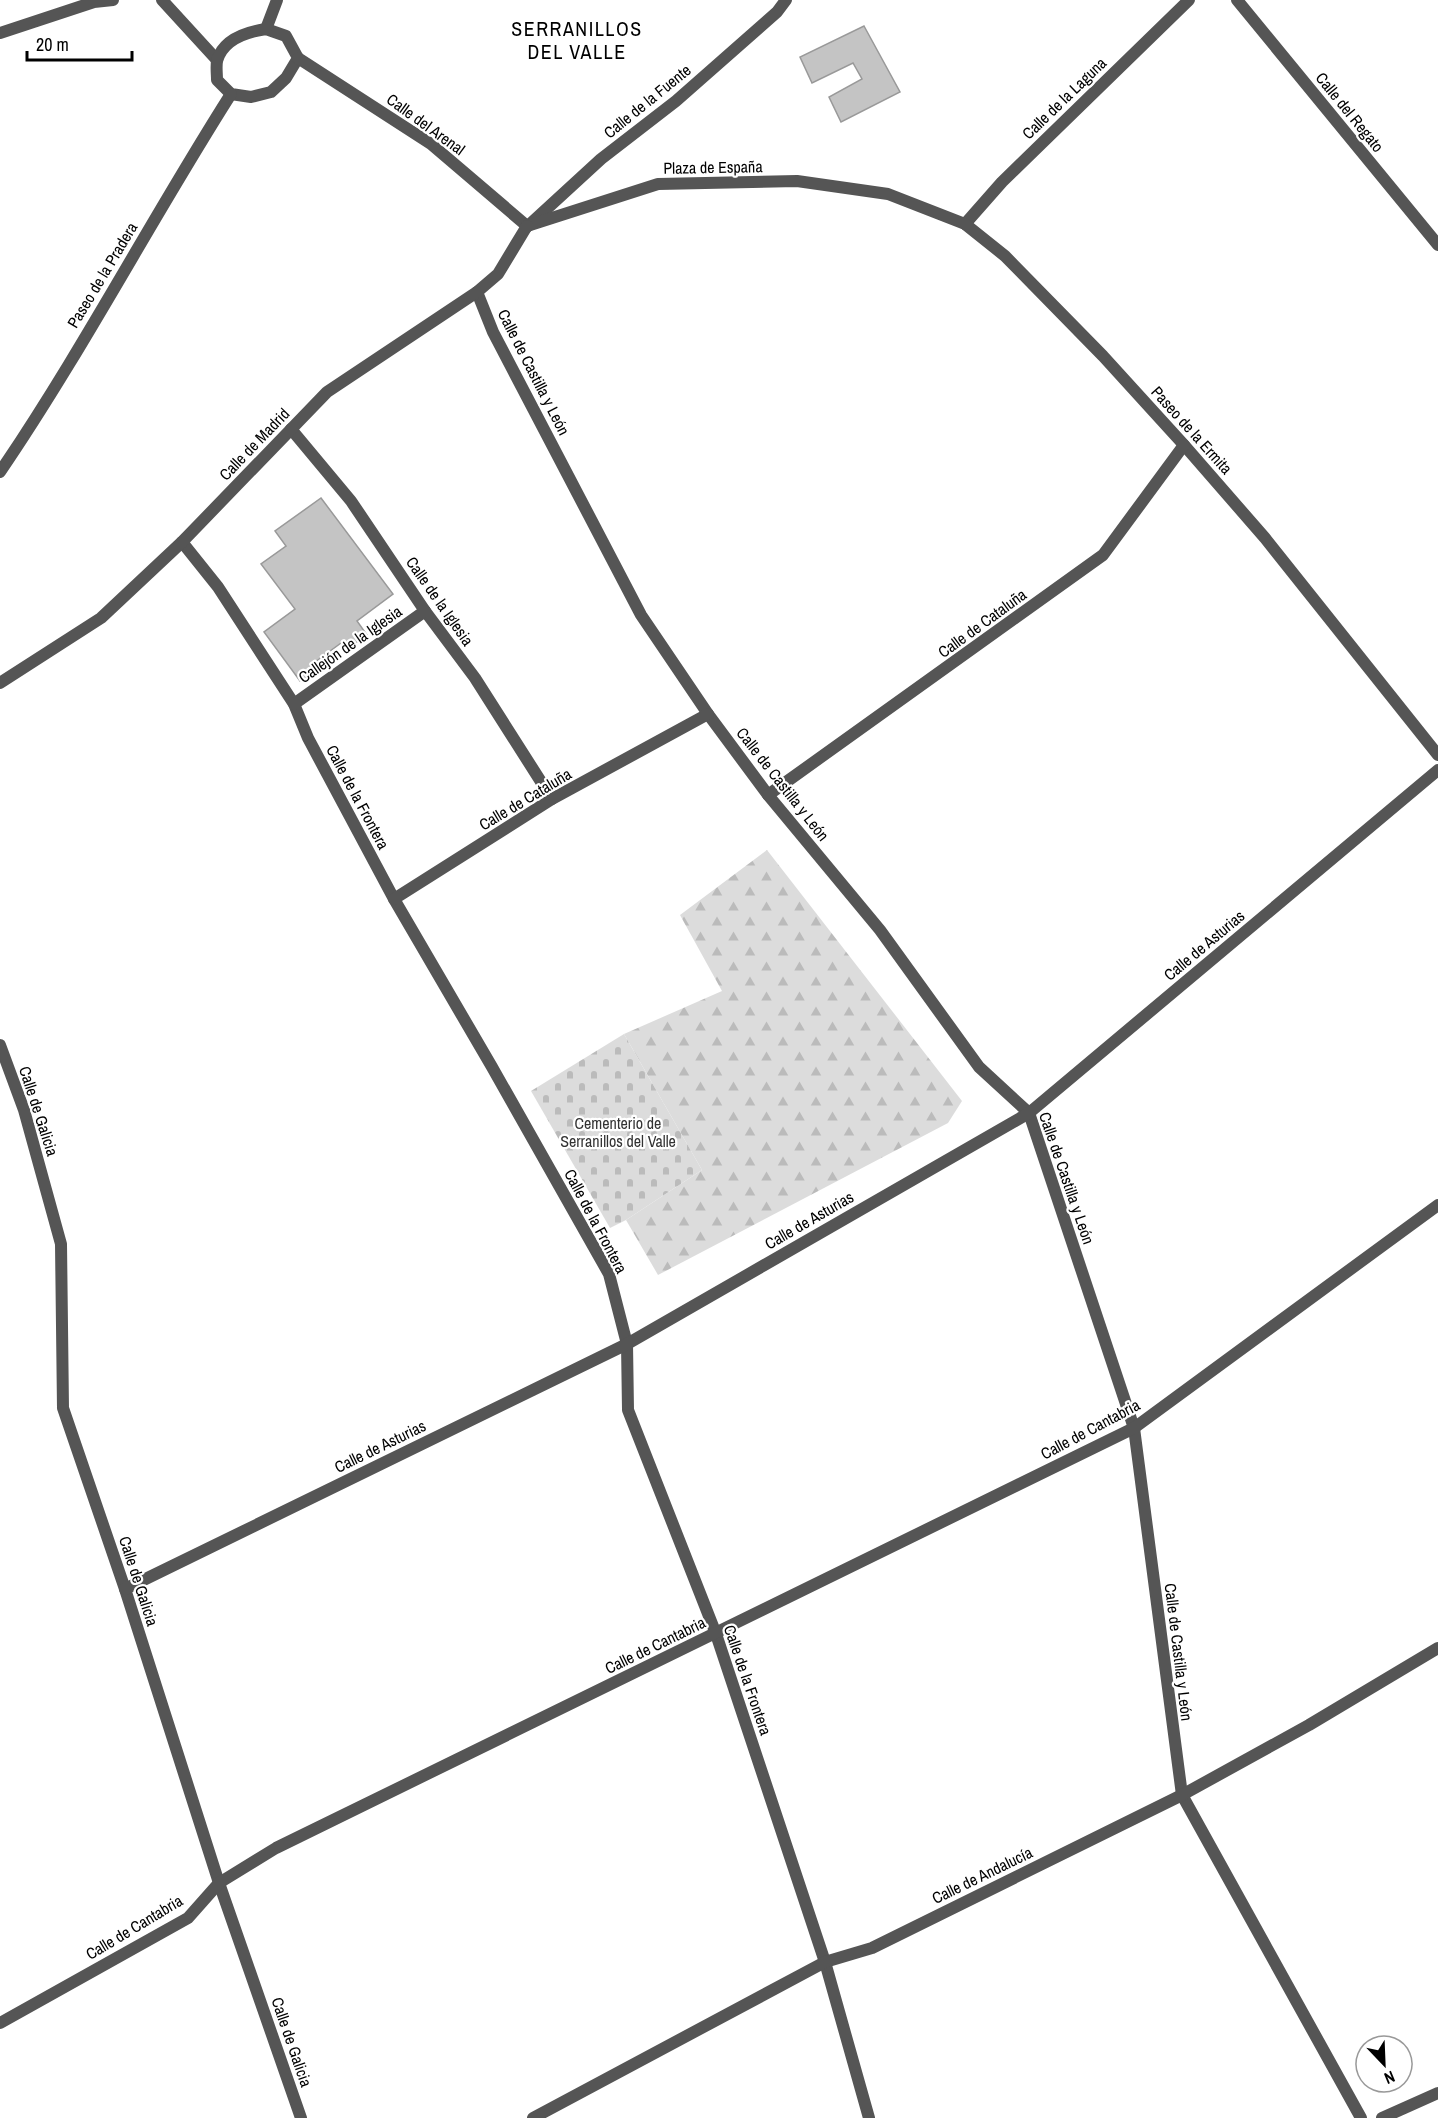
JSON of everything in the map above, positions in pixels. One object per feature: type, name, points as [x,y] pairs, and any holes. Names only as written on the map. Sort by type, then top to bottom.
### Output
[{"type":"street","points":[[0,33],[94,2],[113,0]]},
{"type":"street","points":[[162,0],[217,60]]},
{"type":"street","points":[[266,29],[278,0]]},
{"type":"street","name":"Calle de la Fuente","points":[[527,226],[601,159],[676,101],[777,12],[786,0]]},
{"type":"street","name":"Calle de la Laguna","points":[[965,224],[1002,182],[1189,0]]},
{"type":"street","name":"Calle del Regato","points":[[1237,0],[1438,245]]},
{"type":"street","points":[[266,29],[286,36],[298,58],[286,78],[271,92],[251,97],[231,94],[216,80],[217,60],[228,43],[246,32],[266,29]]},
{"type":"street","name":"Calle del Arenal","points":[[298,58],[431,144],[527,226]]},
{"type":"street","name":"Paseo de la Pradera","points":[[0,472],[33,423],[192,155],[231,94]]},
{"type":"street","name":"Plaza de España","points":[[527,226],[658,184],[797,181],[870,192]]},
{"type":"street","name":"Paseo de la Ermita","points":[[870,192],[888,194],[965,224],[1014,265],[1103,356],[1265,538],[1438,755]]},
{"type":"street","name":"Calle de Madrid","points":[[0,683],[101,618],[182,542],[327,392],[477,292],[498,274],[527,226]]},
{"type":"street","name":"Calle de Castilla y León","points":[[477,292],[493,332],[641,615],[708,714],[768,795],[880,930],[979,1067],[1029,1113],[1134,1428],[1182,1795],[1361,2118]]},
{"type":"street","name":"Calle de la Iglesia","points":[[291,429],[351,501],[425,611],[474,678],[552,800]]},
{"type":"street","name":"Calle de Cataluña","points":[[768,795],[1103,555],[1184,445]]},
{"type":"street","name":"Calle de la Frontera","points":[[182,542],[218,587],[294,704],[308,738],[394,899],[609,1274],[627,1344],[628,1410],[716,1634],[825,1962],[869,2118]]},
{"type":"street","name":"Callejón de la Iglesia","points":[[294,704],[425,611]]},
{"type":"street","name":"Calle de Cataluña","points":[[394,899],[552,800],[708,714]]},
{"type":"street","name":"Calle de Asturias","points":[[125,1589],[627,1344],[1029,1113],[1438,770]]},
{"type":"street","name":"Calle de Galicia","points":[[0,1045],[24,1110],[61,1244],[63,1408],[125,1589],[219,1883],[301,2118]]},
{"type":"street","name":"Calle de Cantabria","points":[[0,2023],[188,1918],[219,1883],[276,1848],[1134,1428],[1438,1205]]},
{"type":"street","name":"Calle de Andalucía","points":[[533,2118],[825,1962],[872,1948],[1182,1795],[1309,1725],[1438,1647]]},
{"type":"street","points":[[1382,2118],[1438,2093]]},
{"type":"green space","points":[[767,850],[962,1101],[948,1123],[658,1275],[626,1220],[702,1170],[624,1034],[722,991],[680,915]]},
{"type":"green space","name":"Cementerio de Serranillos del Valle","points":[[624,1034],[702,1170],[610,1228],[531,1091]]},
{"type":"building","points":[[864,26],[900,92],[841,122],[829,97],[862,79],[853,63],[812,83],[800,57]]},
{"type":"building","points":[[321,498],[393,594],[357,621],[367,635],[345,650],[341,643],[310,666],[314,671],[300,681],[264,632],[295,609],[261,564],[286,546],[275,531]]},
{"type":"district","name":"SERRANILLOS DEL VALLE","points":[[577,40]]}]
